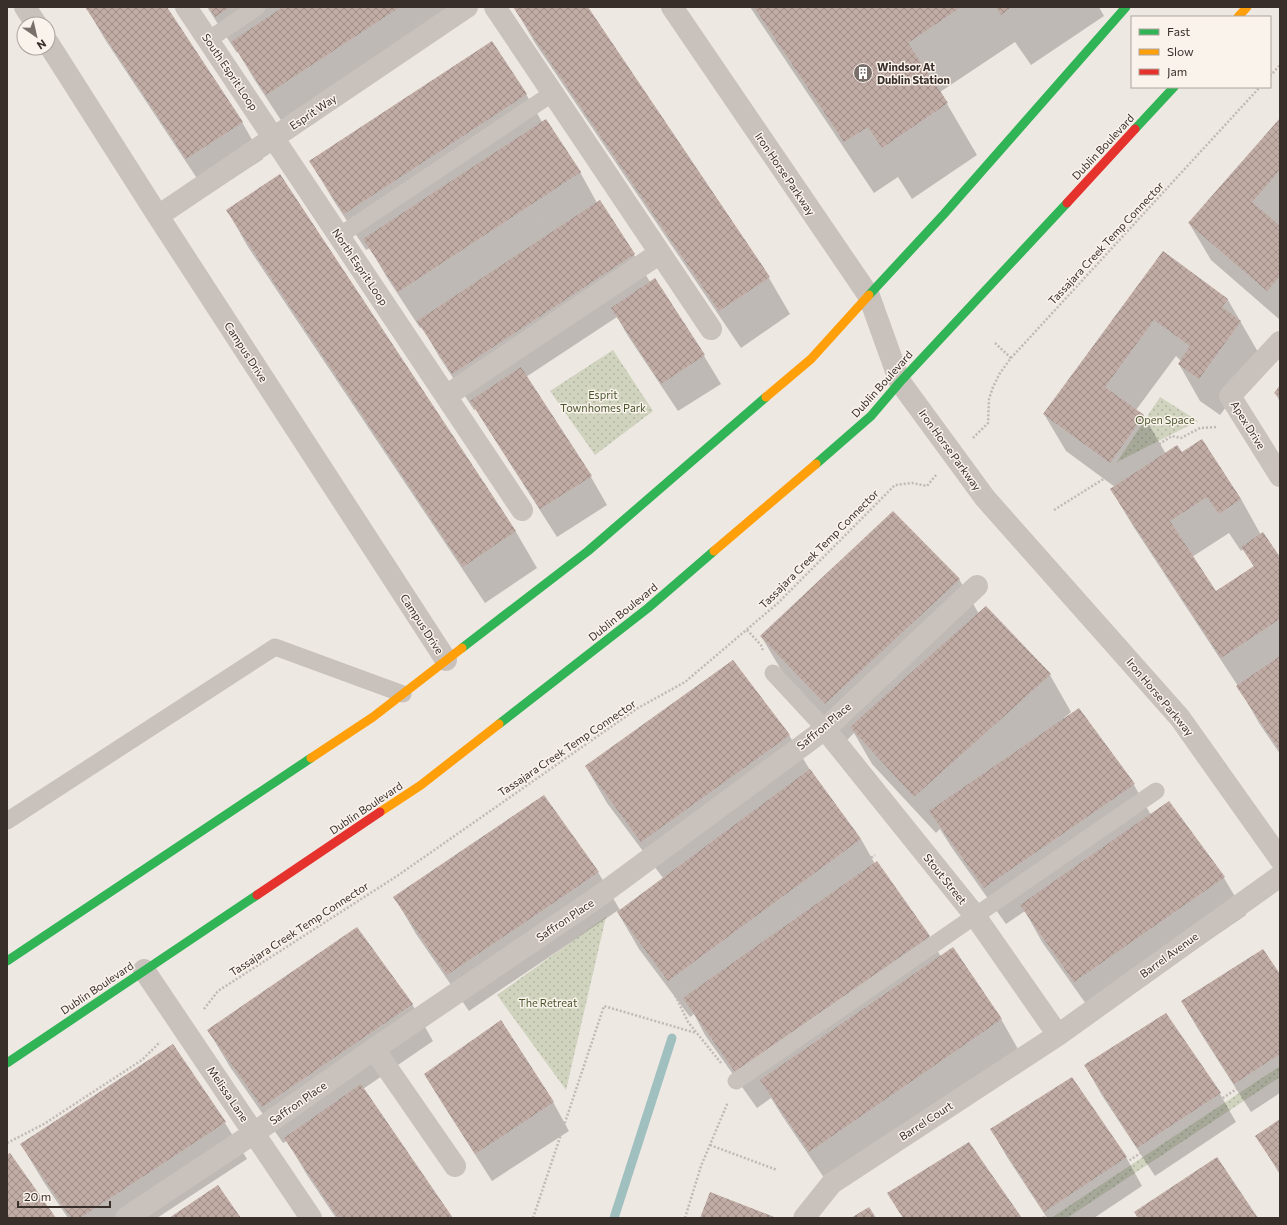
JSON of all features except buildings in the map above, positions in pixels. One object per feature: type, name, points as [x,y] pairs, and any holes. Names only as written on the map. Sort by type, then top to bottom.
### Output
[{"type":"main road","points":[[7,961],[366,722],[588,551],[805,364],[944,214],[1126,7]]},
{"type":"main road","points":[[1239,16],[1247,7]]},
{"type":"main road","name":"Dublin Boulevard","points":[[7,1063],[421,785],[642,613],[872,416],[900,382],[1173,88]]},
{"type":"street","points":[[26,7],[31,16]]},
{"type":"street","name":"South Esprit Loop","points":[[186,7],[274,138]]},
{"type":"street","name":"Esprit Way","points":[[158,216],[468,7]]},
{"type":"street","points":[[495,7],[711,329]]},
{"type":"street","name":"Iron Horse Parkway","points":[[672,7],[869,296],[900,382],[985,498],[1180,718],[1280,859]]},
{"type":"street","name":"Campus Drive","points":[[56,56],[158,216],[446,660]]},
{"type":"street","name":"North Esprit Loop","points":[[274,138],[522,510]]},
{"type":"street","points":[[446,396],[660,253]]},
{"type":"street","name":"Apex Drive","points":[[1280,342],[1230,396],[1280,476]]},
{"type":"street","name":"Saffron Place","points":[[126,1218],[254,1133],[374,1049],[595,899],[825,729],[977,586]]},
{"type":"street","name":"Stout Street","points":[[825,729],[975,916],[1058,1034]]},
{"type":"street","name":"Barrel Avenue","points":[[1058,1034],[1280,876]]},
{"type":"street","name":"Melissa Lane","points":[[144,970],[311,1218]]},
{"type":"street","name":"Barrel Court","points":[[804,1218],[832,1183],[1058,1034]]},
{"type":"street","points":[[374,1049],[455,1166]]},
{"type":"lane","points":[[208,40],[257,7]]},
{"type":"lane","points":[[339,236],[553,93]]},
{"type":"lane","points":[[7,821],[274,647],[403,694]]},
{"type":"lane","points":[[773,673],[825,729]]},
{"type":"lane","points":[[736,1081],[1156,791]]},
{"type":"path","points":[[1271,75],[1280,65]]},
{"type":"path","name":"Tassajara Creek Temp Connector","points":[[988,423],[989,399],[993,387],[1000,373],[1011,358],[1259,88]]},
{"type":"path","points":[[393,316],[607,174]]},
{"type":"path","points":[[995,343],[1011,358]]},
{"type":"path","points":[[1054,510],[1172,436],[1181,438],[1200,428],[1222,426]]},
{"type":"path","name":"Tassajara Creek Temp Connector","points":[[200,1015],[218,991],[397,876],[638,708],[685,682],[778,603],[895,485],[912,483],[926,486]]},
{"type":"path","points":[[685,1218],[701,1166],[736,1081],[688,1022],[674,993],[875,855]]},
{"type":"path","points":[[533,1218],[604,1006],[696,1033]]},
{"type":"path","points":[[7,1143],[44,1124],[135,1065],[142,1060],[156,1045]]},
{"type":"path","points":[[1043,1218],[1280,1060]]},
{"type":"path","points":[[710,1145],[777,1170]]},
{"type":"green space","name":"Esprit Townhomes Park","points":[[613,350],[653,411],[595,455],[550,391]]},
{"type":"green space","name":"Open Space","points":[[1160,397],[1198,421],[1117,462]]},
{"type":"green space","name":"The Retreat","points":[[606,917],[566,1090],[497,995]]},
{"type":"green space","points":[[1280,1066],[1280,1077],[1067,1218],[1051,1218]]},
{"type":"waterway","points":[[614,1218],[672,1038]]},
{"type":"traffic: fast","points":[[869,295],[944,214],[1126,7]]},
{"type":"traffic: fast","points":[[1135,129],[1173,88]]},
{"type":"traffic: fast","points":[[816,464],[871,416],[900,382],[1067,203]]},
{"type":"traffic: fast","points":[[462,648],[588,551],[766,397]]},
{"type":"traffic: fast","points":[[499,724],[648,608],[714,551]]},
{"type":"traffic: fast","points":[[7,961],[311,758]]},
{"type":"traffic: fast","points":[[7,1063],[257,895]]},
{"type":"traffic: slow","points":[[1239,16],[1247,7]]},
{"type":"traffic: slow","points":[[766,397],[811,359],[869,295]]},
{"type":"traffic: slow","points":[[714,551],[816,464]]},
{"type":"traffic: slow","points":[[311,758],[373,717],[462,648]]},
{"type":"traffic: slow","points":[[380,812],[421,785],[499,724]]},
{"type":"traffic: jam","points":[[1067,203],[1135,129]]},
{"type":"traffic: jam","points":[[257,895],[380,812]]},
{"type":"place","name":"Windsor At Dublin Station","points":[[863,73]]}]
